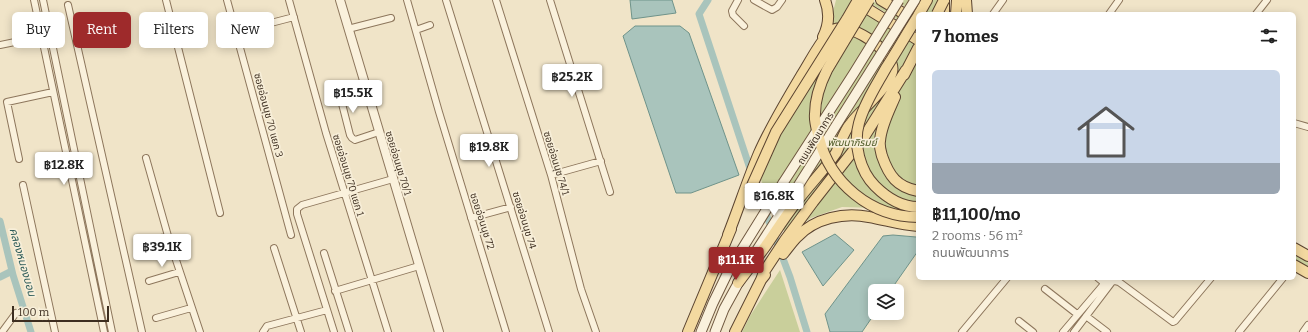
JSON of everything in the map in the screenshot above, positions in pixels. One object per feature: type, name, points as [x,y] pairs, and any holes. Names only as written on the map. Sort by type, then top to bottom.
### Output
[{"type":"main road","points":[[814,55],[828,25],[829,15],[825,0]]},
{"type":"main road","points":[[853,0],[916,39]]},
{"type":"main road","points":[[688,332],[748,188],[776,132],[858,0]]},
{"type":"main road","points":[[869,0],[821,82],[817,95],[814,115],[818,134],[821,146],[830,165],[849,190],[862,201],[877,208],[899,215],[916,217]]},
{"type":"main road","points":[[881,0],[916,21]]},
{"type":"main road","name":"ถนนพัฒนาการ","points":[[701,332],[712,303],[729,270],[899,0]]},
{"type":"main road","name":"ถนนพัฒนาการ","points":[[778,222],[793,194],[915,0]]},
{"type":"main road","points":[[921,12],[927,0]]},
{"type":"main road","points":[[938,12],[944,0]]},
{"type":"main road","points":[[944,0],[944,12]]},
{"type":"main road","points":[[956,12],[957,0]]},
{"type":"main road","points":[[966,0],[967,12]]},
{"type":"main road","points":[[916,20],[872,92],[858,123],[857,141],[861,163],[870,182],[894,200],[904,205],[916,207]]},
{"type":"main road","points":[[715,332],[724,309],[738,283],[778,222],[797,201],[836,152],[850,124],[878,94],[893,72],[893,64],[890,58],[882,50],[860,34],[847,28],[840,27],[833,29],[814,55],[778,115],[760,153],[748,188]]},
{"type":"main road","points":[[901,30],[916,45]]},
{"type":"main road","points":[[735,332],[764,275],[788,243],[813,202],[864,137],[906,70],[916,51]]},
{"type":"main road","points":[[906,70],[884,122],[880,150],[892,177],[906,188],[916,190]]},
{"type":"main road","points":[[788,243],[808,227],[831,217],[848,215],[869,217],[905,225],[916,226]]},
{"type":"main road","points":[[1296,249],[1308,256]]},
{"type":"main road","points":[[1296,266],[1308,273]]},
{"type":"street","points":[[34,0],[36,12]]},
{"type":"street","points":[[43,0],[45,12]]},
{"type":"street","points":[[166,0],[220,213]]},
{"type":"street","name":"ซอยอ่อนนุช 70 แยก 3","points":[[227,0],[291,235]]},
{"type":"street","name":"ซอยอ่อนนุช 70 แยก 1","points":[[289,0],[344,194],[388,332]]},
{"type":"street","name":"ซอยอ่อนนุช 70/1","points":[[340,0],[439,332]]},
{"type":"street","name":"ซอยอ่อนนุช 72","points":[[407,0],[506,332]]},
{"type":"street","name":"ซอยอ่อนนุช 74","points":[[446,0],[549,332]]},
{"type":"street","name":"ซอยอ่อนนุช 74/1","points":[[496,0],[551,175],[581,289],[596,332]]},
{"type":"street","points":[[550,0],[610,192]]},
{"type":"street","points":[[738,0],[732,11],[733,15],[744,26]]},
{"type":"street","points":[[754,0],[772,10],[777,7],[782,0]]},
{"type":"street","points":[[995,12],[1003,0]]},
{"type":"street","points":[[1110,12],[1119,0]]},
{"type":"street","points":[[1258,12],[1267,0]]},
{"type":"street","points":[[68,5],[142,332]]},
{"type":"street","points":[[274,22],[294,17]]},
{"type":"street","points":[[348,28],[391,18]]},
{"type":"street","points":[[416,30],[430,25]]},
{"type":"street","points":[[0,45],[12,42]]},
{"type":"street","points":[[44,48],[104,332]]},
{"type":"street","points":[[53,48],[112,332]]},
{"type":"street","points":[[364,83],[339,92],[350,135],[355,140],[379,132]]},
{"type":"street","points":[[19,160],[7,102],[53,92]]},
{"type":"street","points":[[1296,124],[1308,127]]},
{"type":"street","points":[[146,158],[179,272],[200,332]]},
{"type":"street","points":[[551,175],[601,161]]},
{"type":"street","points":[[334,332],[297,211],[302,205],[393,179]]},
{"type":"street","points":[[23,185],[55,332]]},
{"type":"street","points":[[471,218],[511,207]]},
{"type":"street","points":[[142,243],[168,236]]},
{"type":"street","points":[[274,248],[301,332]]},
{"type":"street","points":[[324,253],[349,332]]},
{"type":"street","points":[[335,291],[419,266]]},
{"type":"street","points":[[149,281],[179,272]]},
{"type":"street","points":[[962,332],[1005,280]]},
{"type":"street","points":[[1100,280],[1104,284]]},
{"type":"street","points":[[1063,332],[1107,280]]},
{"type":"street","points":[[1074,332],[1115,280],[1170,321],[1175,322],[1209,280]]},
{"type":"street","points":[[1239,332],[1281,280]]},
{"type":"street","points":[[1046,289],[1077,314]]},
{"type":"street","points":[[156,318],[191,308]]},
{"type":"street","points":[[264,331],[267,326],[327,310]]},
{"type":"street","points":[[2,332],[16,313]]},
{"type":"street","points":[[1086,316],[1107,332]]},
{"type":"street","points":[[1019,321],[1033,332]]},
{"type":"street","points":[[1303,332],[1308,325]]},
{"type":"green space","name":"พัฒนาภิรมย์","points":[[836,0],[853,0],[916,38],[916,208],[913,209],[842,207],[811,218],[786,235],[761,180],[787,121],[817,74]]},
{"type":"green space","points":[[865,0],[871,0],[916,27],[916,31]]},
{"type":"green space","points":[[895,0],[950,0],[945,12],[916,12],[916,14]]},
{"type":"green space","points":[[1296,255],[1308,262],[1308,267],[1296,260]]},
{"type":"green space","points":[[780,270],[800,332],[742,332],[750,316]]},
{"type":"water","points":[[630,0],[672,0],[676,13],[632,19]]},
{"type":"water","points":[[635,26],[680,26],[689,33],[739,175],[691,193],[676,193],[623,36]]},
{"type":"water","points":[[835,234],[854,250],[823,286],[802,252]]},
{"type":"water","points":[[893,235],[916,237],[916,254],[895,284],[868,284],[868,320],[870,320],[862,332],[830,332],[825,314],[883,236]]},
{"type":"waterway","points":[[708,0],[699,14],[758,193],[790,277],[807,332]]},
{"type":"waterway","name":"คลองหนองบอน","points":[[0,221],[13,275],[31,332]]},
{"type":"waterway","points":[[0,277],[12,271]]}]
